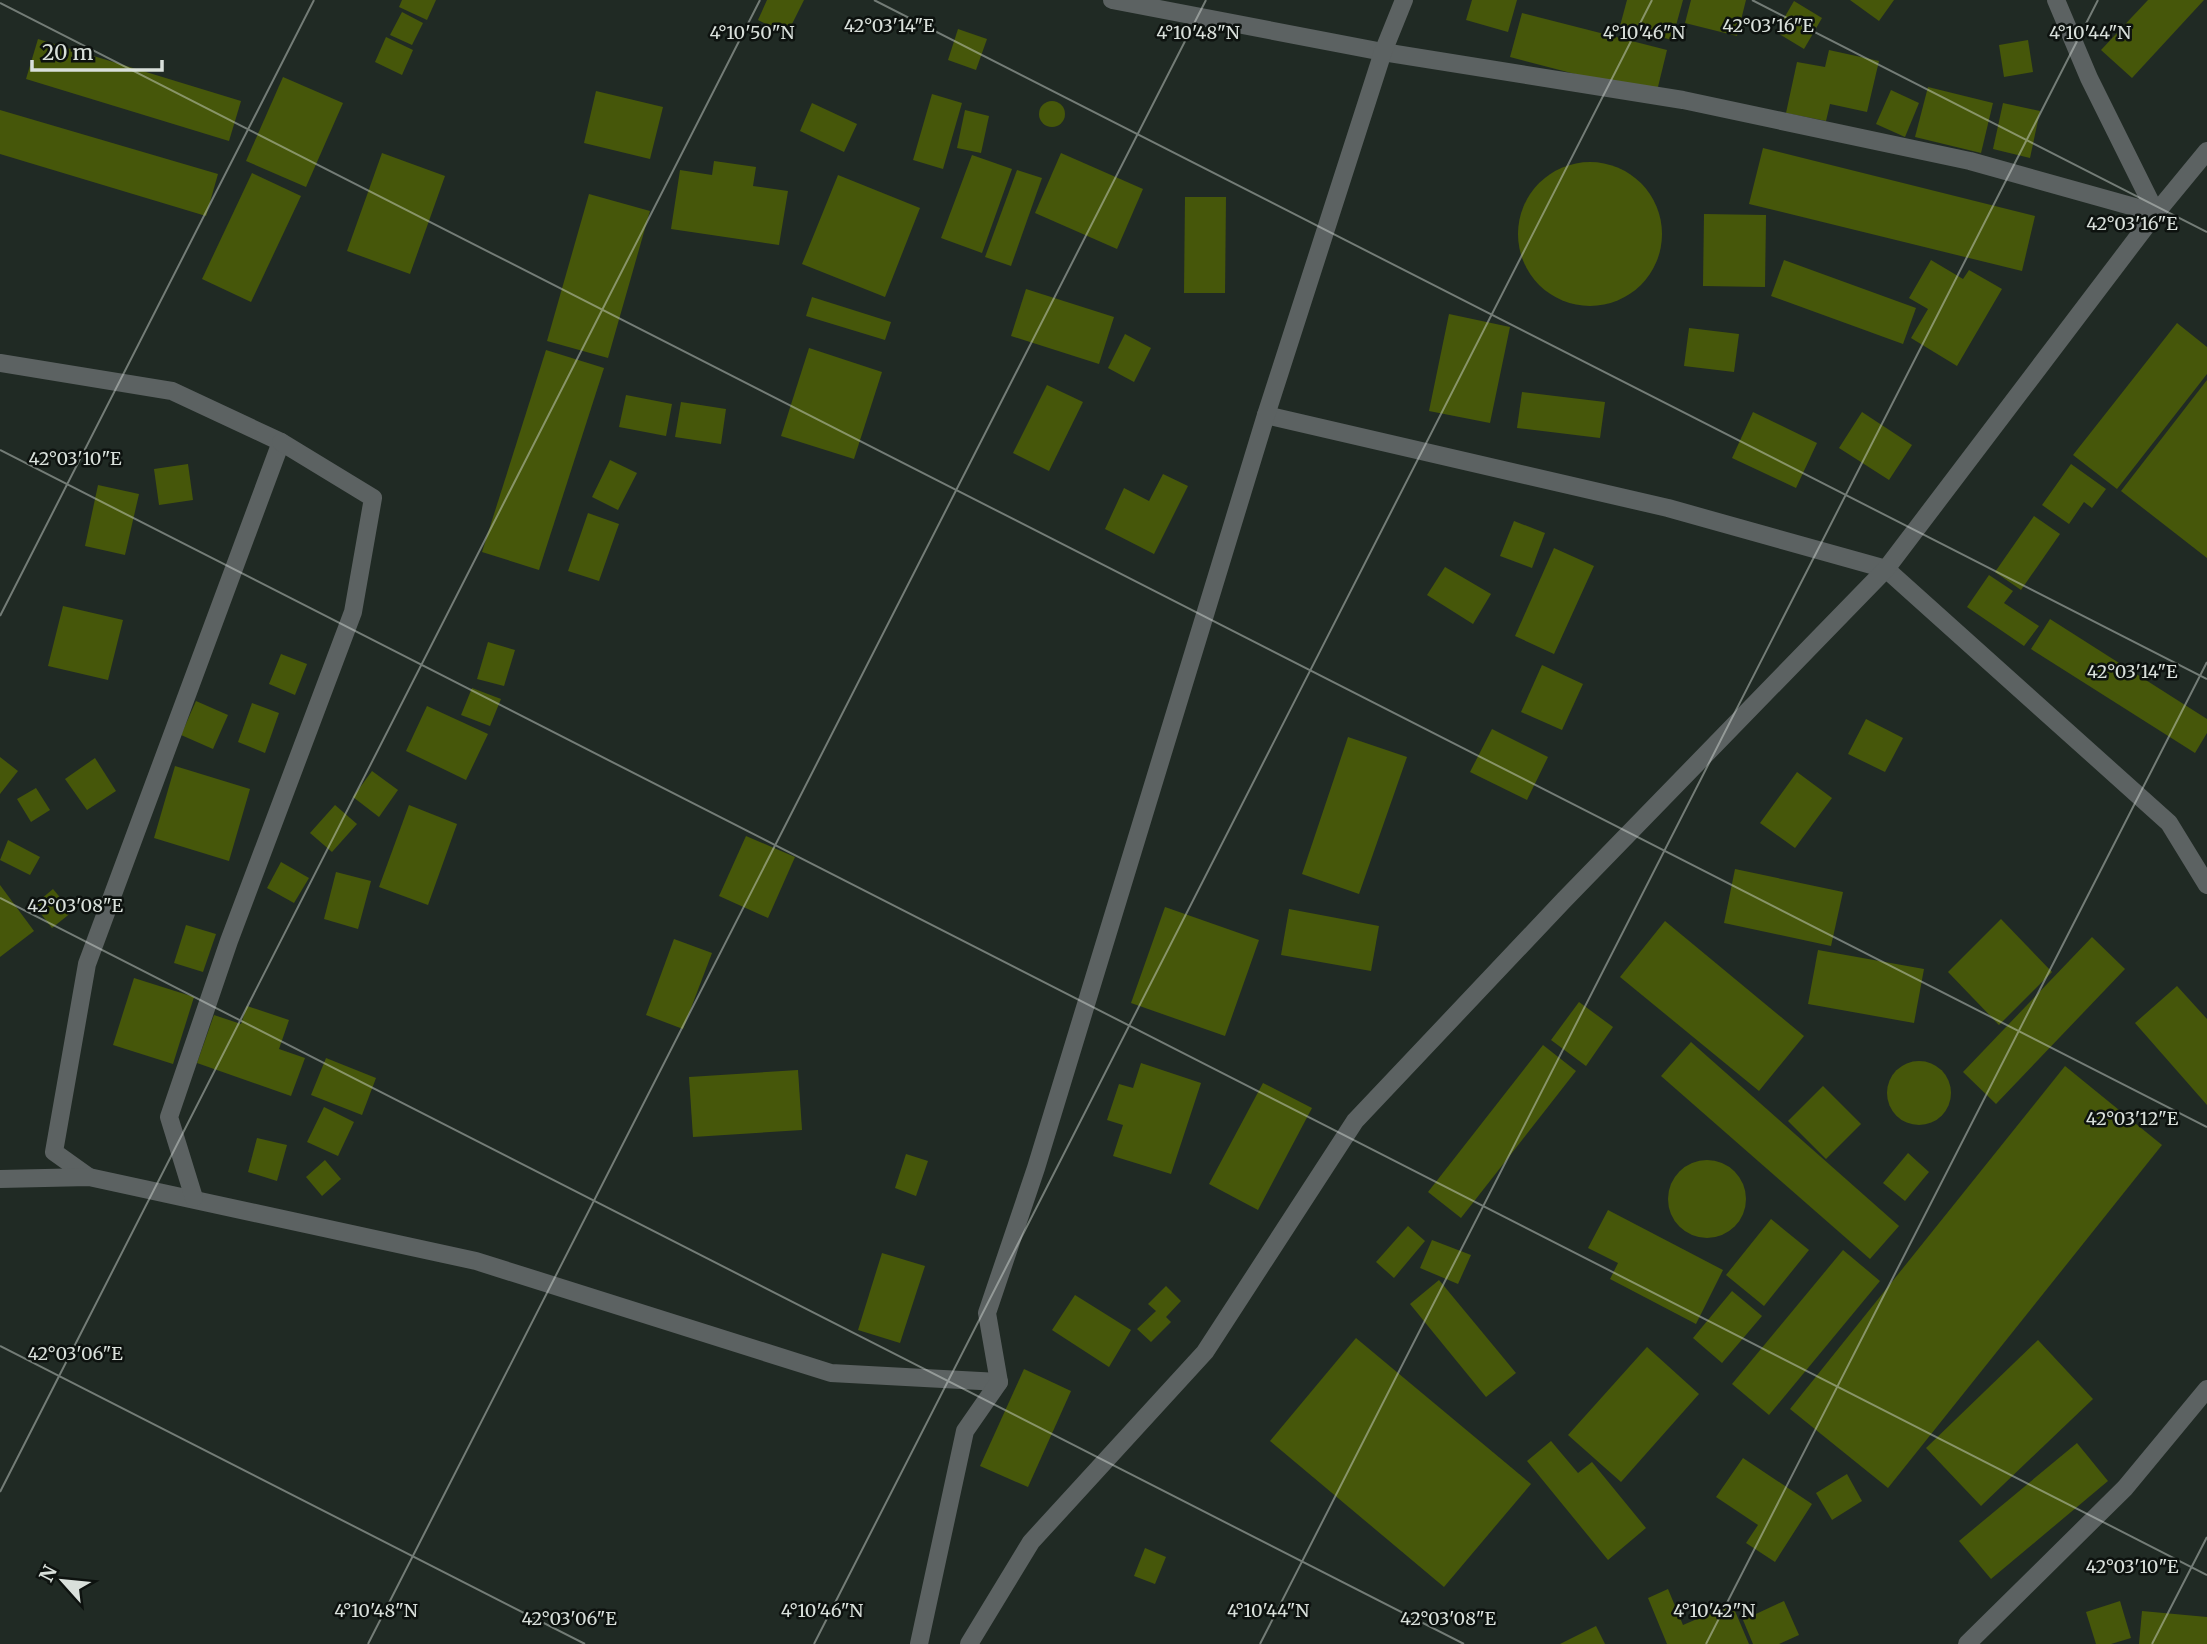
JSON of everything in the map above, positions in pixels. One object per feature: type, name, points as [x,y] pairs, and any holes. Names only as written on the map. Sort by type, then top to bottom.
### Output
[{"type":"street","points":[[1112,0],[1383,52],[1684,100],[1970,161],[2156,213]]},
{"type":"street","points":[[919,1644],[965,1431],[999,1382],[986,1313],[1036,1168],[1266,415],[1383,52],[1404,0]]},
{"type":"street","points":[[2056,0],[2089,78],[2156,213]]},
{"type":"street","points":[[969,1644],[1031,1542],[1205,1352],[1355,1121],[1886,569],[2156,213],[2207,151]]},
{"type":"street","points":[[0,363],[172,391],[281,442],[373,498],[353,612],[229,941],[169,1117],[194,1198]]},
{"type":"street","points":[[1266,415],[1668,508],[1886,569],[2169,823],[2207,884]]},
{"type":"street","points":[[89,1177],[54,1152],[87,964],[281,442]]},
{"type":"street","points":[[0,1179],[89,1177],[476,1261],[831,1373],[999,1382]]},
{"type":"street","points":[[1967,1644],[2125,1488],[2207,1389]]},
{"type":"building","points":[[402,0],[436,0],[427,20],[399,7]]},
{"type":"building","points":[[767,0],[804,0],[787,34],[758,20]]},
{"type":"building","points":[[1472,0],[1517,0],[1508,32],[1466,20]]},
{"type":"building","points":[[1627,0],[1683,0],[1672,40],[1620,26]]},
{"type":"building","points":[[1691,0],[1746,0],[1737,36],[1685,23]]},
{"type":"building","points":[[1850,0],[1894,0],[1879,21]]},
{"type":"building","points":[[2148,0],[2204,0],[2132,78],[2101,50]]},
{"type":"building","points":[[1794,1],[1822,18],[1804,49],[1776,32]]},
{"type":"building","points":[[402,12],[423,23],[412,45],[390,35]]},
{"type":"building","points":[[1522,13],[1667,50],[1656,95],[1510,57]]},
{"type":"building","points":[[958,29],[987,39],[976,70],[948,60]]},
{"type":"building","points":[[386,37],[413,50],[402,75],[375,62]]},
{"type":"building","points":[[38,39],[241,101],[229,141],[26,79]]},
{"type":"building","points":[[2028,40],[2033,72],[2004,77],[1999,45]]},
{"type":"building","points":[[1829,50],[1879,61],[1867,112],[1830,104],[1826,121],[1786,113],[1797,62],[1825,67]]},
{"type":"building","points":[[283,77],[343,103],[306,187],[246,161]]},
{"type":"building","points":[[1928,87],[1993,103],[1981,153],[1915,137]]},
{"type":"building","points":[[1891,90],[1919,103],[1905,137],[1876,124]]},
{"type":"building","points":[[596,91],[663,107],[650,159],[584,143]]},
{"type":"building","points":[[932,94],[962,103],[943,169],[913,160]]},
{"type":"building","points":[[1052,101],[1061,105],[1065,114],[1061,123],[1052,127],[1043,123],[1039,114],[1043,105]]},
{"type":"building","points":[[812,103],[857,124],[844,152],[800,131]]},
{"type":"building","points":[[2003,103],[2040,111],[2030,158],[1993,149]]},
{"type":"building","points":[[0,110],[218,174],[206,216],[0,154]]},
{"type":"building","points":[[965,110],[989,116],[981,153],[957,148]]},
{"type":"building","points":[[1763,148],[2035,216],[2022,271],[1749,204]]},
{"type":"building","points":[[382,153],[445,176],[410,274],[347,251]]},
{"type":"building","points":[[1061,153],[1143,189],[1117,249],[1035,213]]},
{"type":"building","points":[[972,155],[1012,169],[982,253],[941,238]]},
{"type":"building","points":[[714,161],[756,167],[753,186],[788,191],[779,245],[671,229],[680,170],[712,175]]},
{"type":"building","points":[[1590,162],[1617,168],[1641,183],[1656,207],[1662,234],[1656,261],[1641,285],[1617,300],[1590,306],[1563,300],[1539,285],[1524,261],[1518,234],[1524,207],[1539,183],[1563,168]]},
{"type":"building","points":[[1017,170],[1042,178],[1011,266],[985,257]]},
{"type":"building","points":[[252,173],[301,196],[251,302],[202,279]]},
{"type":"building","points":[[838,175],[920,208],[885,297],[802,264]]},
{"type":"building","points":[[589,194],[650,211],[608,358],[547,341]]},
{"type":"building","points":[[1185,197],[1226,197],[1225,293],[1184,293]]},
{"type":"building","points":[[1704,214],[1766,215],[1765,287],[1703,286]]},
{"type":"building","points":[[1784,260],[1916,308],[1903,344],[1771,296]]},
{"type":"building","points":[[1931,260],[1963,279],[1969,270],[2002,289],[1957,366],[1911,338],[1928,309],[1909,298]]},
{"type":"building","points":[[1026,289],[1114,317],[1099,364],[1011,336]]},
{"type":"building","points":[[812,297],[891,322],[885,340],[806,316]]},
{"type":"building","points":[[1449,314],[1510,327],[1490,423],[1429,411]]},
{"type":"building","points":[[2177,323],[2207,347],[2207,374],[2117,489],[2073,455]]},
{"type":"building","points":[[1689,328],[1739,334],[1734,372],[1684,366]]},
{"type":"building","points":[[1125,334],[1151,348],[1134,382],[1108,368]]},
{"type":"building","points":[[809,348],[882,372],[854,459],[781,436]]},
{"type":"building","points":[[546,350],[604,368],[539,570],[482,552]]},
{"type":"building","points":[[2207,380],[2207,558],[2121,491]]},
{"type":"building","points":[[1047,385],[1083,402],[1049,471],[1013,453]]},
{"type":"building","points":[[1522,392],[1605,402],[1600,438],[1517,428]]},
{"type":"building","points":[[626,395],[672,404],[666,436],[619,427]]},
{"type":"building","points":[[681,402],[726,409],[721,444],[675,437]]},
{"type":"building","points":[[1753,412],[1817,443],[1796,488],[1732,458]]},
{"type":"building","points":[[1862,412],[1912,445],[1889,480],[1839,448]]},
{"type":"building","points":[[610,460],[637,473],[618,510],[592,497]]},
{"type":"building","points":[[188,464],[193,500],[159,505],[154,469]]},
{"type":"building","points":[[2071,464],[2106,489],[2092,508],[2084,502],[2069,524],[2042,505]]},
{"type":"building","points":[[1163,474],[1188,486],[1154,554],[1105,529],[1124,488],[1149,501]]},
{"type":"building","points":[[98,485],[139,494],[125,555],[85,546]]},
{"type":"building","points":[[588,513],[619,524],[599,581],[568,571]]},
{"type":"building","points":[[2034,516],[2060,534],[2021,590],[1995,572]]},
{"type":"building","points":[[1514,521],[1545,533],[1532,568],[1500,556]]},
{"type":"building","points":[[1554,548],[1594,566],[1554,654],[1515,636]]},
{"type":"building","points":[[1445,567],[1491,594],[1473,624],[1427,595]]},
{"type":"building","points":[[1989,575],[2013,591],[2004,603],[2039,626],[2024,646],[1967,607]]},
{"type":"building","points":[[63,606],[123,620],[108,680],[48,666]]},
{"type":"building","points":[[2050,619],[2207,719],[2207,733],[2195,753],[2031,649]]},
{"type":"building","points":[[488,642],[515,650],[504,686],[477,679]]},
{"type":"building","points":[[281,654],[307,664],[295,695],[269,684]]},
{"type":"building","points":[[1542,665],[1583,684],[1562,730],[1521,712]]},
{"type":"building","points":[[472,688],[501,699],[490,726],[461,715]]},
{"type":"building","points":[[196,701],[228,715],[213,749],[181,735]]},
{"type":"building","points":[[252,703],[279,713],[265,753],[238,742]]},
{"type":"building","points":[[427,706],[488,734],[466,780],[406,751]]},
{"type":"building","points":[[1866,719],[1903,738],[1885,772],[1848,754]]},
{"type":"building","points":[[1492,729],[1548,757],[1527,800],[1470,772]]},
{"type":"building","points":[[1348,737],[1407,757],[1359,894],[1302,874]]},
{"type":"building","points":[[0,757],[18,771],[0,794]]},
{"type":"building","points":[[95,758],[116,791],[87,810],[65,779]]},
{"type":"building","points":[[175,766],[250,789],[229,861],[154,838]]},
{"type":"building","points":[[372,771],[398,790],[379,817],[353,797]]},
{"type":"building","points":[[1797,772],[1832,798],[1795,848],[1760,823]]},
{"type":"building","points":[[36,788],[50,810],[31,822],[17,799]]},
{"type":"building","points":[[335,805],[357,824],[332,852],[310,833]]},
{"type":"building","points":[[409,805],[457,824],[428,905],[379,887]]},
{"type":"building","points":[[746,836],[795,857],[768,918],[719,896]]},
{"type":"building","points":[[8,840],[40,857],[30,875],[0,860]]},
{"type":"building","points":[[281,862],[309,878],[294,903],[267,888]]},
{"type":"building","points":[[1735,869],[1843,892],[1831,946],[1724,923]]},
{"type":"building","points":[[336,872],[371,881],[358,929],[324,919]]},
{"type":"building","points":[[0,885],[34,931],[0,957]]},
{"type":"building","points":[[53,889],[72,912],[52,928],[34,905]]},
{"type":"building","points":[[1165,907],[1259,940],[1225,1036],[1131,1003]]},
{"type":"building","points":[[1289,909],[1379,926],[1371,971],[1281,955]]},
{"type":"building","points":[[2001,919],[2052,972],[1999,1025],[1948,972]]},
{"type":"building","points":[[1665,921],[1804,1036],[1759,1091],[1620,977]]},
{"type":"building","points":[[186,925],[216,934],[203,972],[174,963]]},
{"type":"building","points":[[2092,937],[2125,969],[1996,1104],[1963,1072]]},
{"type":"building","points":[[674,939],[712,953],[683,1029],[646,1015]]},
{"type":"building","points":[[1818,950],[1924,969],[1914,1023],[1808,1004]]},
{"type":"building","points":[[134,978],[194,997],[173,1064],[113,1045]]},
{"type":"building","points":[[2177,986],[2207,1019],[2207,1105],[2135,1023]]},
{"type":"building","points":[[1579,1002],[1613,1027],[1586,1066],[1551,1040]]},
{"type":"building","points":[[247,1006],[289,1020],[279,1049],[305,1058],[291,1096],[197,1063],[214,1015],[241,1024]]},
{"type":"building","points":[[1691,1042],[1899,1226],[1870,1259],[1661,1076]]},
{"type":"building","points":[[1543,1045],[1576,1071],[1461,1218],[1428,1192]]},
{"type":"building","points":[[326,1058],[376,1078],[362,1115],[311,1095]]},
{"type":"building","points":[[1919,1061],[1937,1067],[1945,1075],[1951,1093],[1945,1111],[1937,1119],[1919,1125],[1901,1119],[1893,1111],[1887,1093],[1893,1075],[1901,1067]]},
{"type":"building","points":[[1141,1063],[1201,1083],[1171,1174],[1113,1156],[1123,1125],[1107,1120],[1119,1084],[1133,1088]]},
{"type":"building","points":[[2065,1066],[2162,1145],[1888,1488],[1790,1409]]},
{"type":"building","points":[[798,1070],[802,1130],[693,1137],[689,1077]]},
{"type":"building","points":[[1263,1083],[1312,1108],[1258,1210],[1209,1184]]},
{"type":"building","points":[[1823,1086],[1861,1124],[1826,1159],[1788,1121]]},
{"type":"building","points":[[324,1107],[354,1122],[338,1156],[307,1142]]},
{"type":"building","points":[[257,1138],[287,1145],[277,1181],[248,1172]]},
{"type":"building","points":[[1908,1153],[1929,1172],[1905,1201],[1883,1183]]},
{"type":"building","points":[[906,1154],[928,1161],[916,1196],[895,1188]]},
{"type":"building","points":[[325,1160],[341,1179],[322,1196],[306,1177]]},
{"type":"building","points":[[1707,1160],[1722,1163],[1735,1171],[1743,1184],[1746,1199],[1743,1214],[1735,1227],[1722,1235],[1707,1238],[1692,1235],[1679,1227],[1671,1214],[1668,1199],[1671,1184],[1679,1171],[1692,1163]]},
{"type":"building","points":[[1608,1210],[1723,1270],[1696,1324],[1610,1279],[1618,1263],[1588,1248]]},
{"type":"building","points":[[1771,1219],[1809,1250],[1764,1306],[1726,1275]]},
{"type":"building","points":[[1408,1226],[1425,1241],[1394,1278],[1376,1262]]},
{"type":"building","points":[[1432,1240],[1471,1255],[1458,1284],[1420,1268]]},
{"type":"building","points":[[1843,1250],[1880,1281],[1769,1415],[1732,1384]]},
{"type":"building","points":[[882,1253],[925,1266],[900,1343],[858,1330]]},
{"type":"building","points":[[1439,1280],[1516,1373],[1486,1397],[1410,1304]]},
{"type":"building","points":[[1166,1286],[1181,1301],[1166,1317],[1171,1322],[1151,1342],[1137,1329],[1156,1311],[1148,1304]]},
{"type":"building","points":[[1732,1291],[1762,1316],[1722,1363],[1693,1338]]},
{"type":"building","points":[[1075,1295],[1131,1330],[1109,1367],[1052,1330]]},
{"type":"building","points":[[1356,1338],[1531,1484],[1444,1587],[1270,1441]]},
{"type":"building","points":[[2038,1340],[2093,1399],[1981,1506],[1926,1448]]},
{"type":"building","points":[[1647,1347],[1699,1394],[1621,1482],[1568,1435]]},
{"type":"building","points":[[1024,1369],[1071,1391],[1028,1487],[980,1466]]},
{"type":"building","points":[[1551,1441],[1578,1473],[1592,1462],[1646,1528],[1608,1560],[1527,1461]]},
{"type":"building","points":[[2077,1443],[2108,1481],[1991,1579],[1959,1541]]},
{"type":"building","points":[[1743,1458],[1812,1504],[1775,1562],[1746,1543],[1758,1525],[1716,1497]]},
{"type":"building","points":[[1847,1474],[1862,1501],[1832,1520],[1816,1493]]},
{"type":"building","points":[[1145,1548],[1166,1557],[1155,1584],[1134,1576]]},
{"type":"building","points":[[1668,1589],[1683,1625],[1732,1604],[1749,1644],[1667,1644],[1648,1598]]},
{"type":"building","points":[[1784,1601],[1799,1635],[1779,1644],[1753,1644],[1743,1620]]},
{"type":"building","points":[[2120,1601],[2131,1638],[2111,1644],[2096,1644],[2086,1612]]},
{"type":"building","points":[[2142,1611],[2207,1617],[2207,1644],[2139,1644]]},
{"type":"building","points":[[1596,1626],[1605,1644],[1560,1644]]}]
